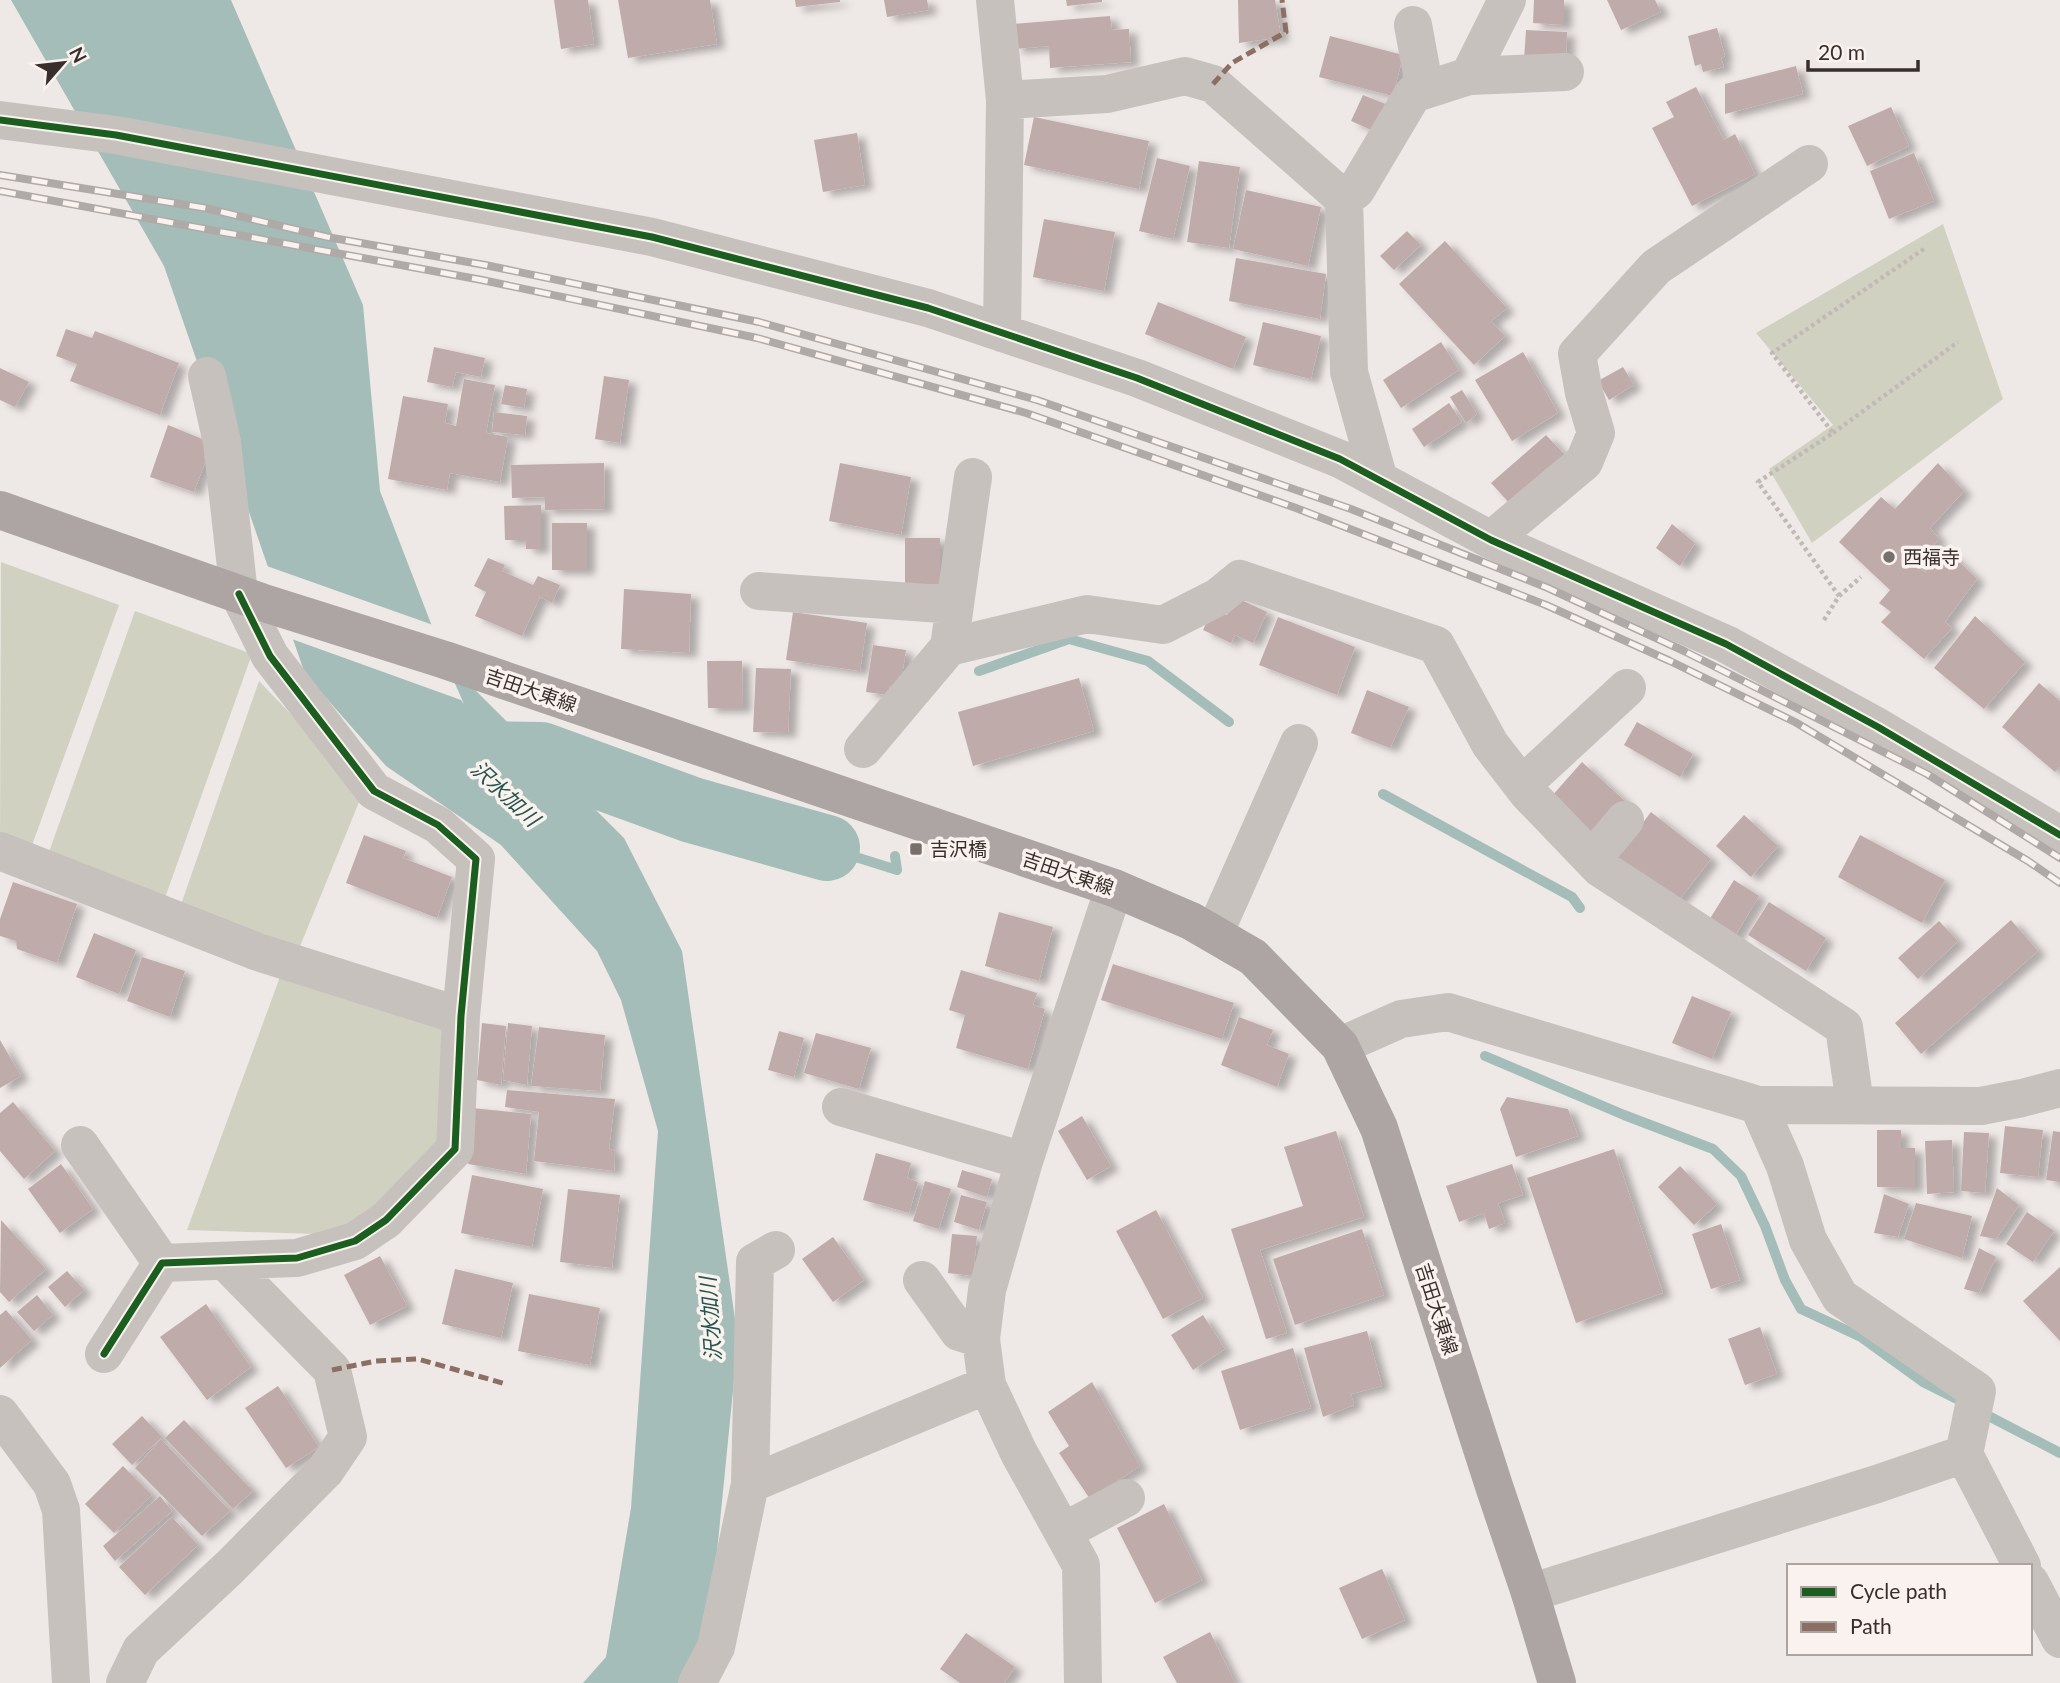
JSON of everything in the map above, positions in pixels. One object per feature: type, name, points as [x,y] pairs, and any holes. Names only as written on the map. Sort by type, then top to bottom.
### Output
[{"type":"main road","name":"吉田大東線","points":[[0,510],[250,598],[445,660],[1114,888],[1191,920],[1253,957],[1340,1046],[1379,1128],[1557,1683]]},
{"type":"street","points":[[995,0],[1005,100],[1002,333]]},
{"type":"street","points":[[1469,76],[1507,0]]},
{"type":"street","points":[[1413,25],[1425,90]]},
{"type":"street","points":[[1344,199],[1356,190],[1413,94],[1469,76],[1565,72]]},
{"type":"street","points":[[1005,100],[1107,94],[1185,76],[1204,81],[1213,84],[1344,199],[1349,372],[1379,480]]},
{"type":"street","points":[[0,120],[116,135],[652,237],[928,308],[1137,378],[1339,459],[1491,540],[1726,644],[1878,727],[2060,835]]},
{"type":"street","points":[[1491,540],[1584,462],[1597,433],[1584,393],[1577,354],[1656,267],[1809,164]]},
{"type":"street","points":[[162,1263],[297,1258],[355,1241],[386,1220],[455,1149],[461,1016],[476,859],[438,825],[374,791],[270,656],[250,598],[222,442],[207,376]]},
{"type":"street","points":[[863,749],[949,647],[973,477]]},
{"type":"street","points":[[949,647],[1087,614],[1163,625],[1218,597],[1240,579],[1436,645],[1490,744],[1522,785],[1600,868],[1844,1027],[1856,1104]]},
{"type":"street","points":[[759,591],[955,605]]},
{"type":"street","points":[[1522,785],[1627,688]]},
{"type":"street","points":[[1214,934],[1299,743]]},
{"type":"street","points":[[1592,859],[1625,820]]},
{"type":"street","points":[[0,851],[258,951],[461,1016]]},
{"type":"street","points":[[1083,1683],[1081,1565],[1019,1454],[988,1385],[981,1339],[987,1290],[1024,1161],[1114,888]]},
{"type":"street","points":[[1340,1046],[1401,1019],[1448,1012],[1758,1105],[1981,1106],[2060,1088]]},
{"type":"street","points":[[1758,1105],[1785,1166],[1808,1240],[1840,1297],[1977,1391],[1966,1443],[2021,1564]]},
{"type":"street","points":[[841,1107],[1024,1161]]},
{"type":"street","points":[[80,1144],[162,1263]]},
{"type":"street","points":[[697,1683],[716,1647],[750,1484],[755,1262],[776,1250]]},
{"type":"street","points":[[125,1683],[141,1650],[230,1567],[326,1471],[348,1437],[332,1370],[225,1261]]},
{"type":"street","points":[[104,1354],[162,1263]]},
{"type":"street","points":[[922,1280],[959,1332],[981,1339]]},
{"type":"street","points":[[750,1484],[988,1385]]},
{"type":"street","points":[[0,1414],[52,1484],[61,1510],[71,1683]]},
{"type":"street","points":[[1530,1593],[1877,1485],[1966,1443]]},
{"type":"street","points":[[1063,1532],[1126,1498]]},
{"type":"street","points":[[2032,1586],[2060,1639]]},
{"type":"path","points":[[1833,433],[1773,353],[1923,249]]},
{"type":"path","points":[[1839,596],[1758,482],[1833,433],[1958,342]]},
{"type":"path","points":[[1824,620],[1839,596],[1861,577]]},
{"type":"green space","points":[[1943,224],[2003,399],[1812,543],[1769,469],[1833,425],[1756,333]]},
{"type":"green space","points":[[1,562],[119,605],[27,859],[0,850]]},
{"type":"green space","points":[[135,611],[252,654],[161,909],[44,866]]},
{"type":"green space","points":[[259,681],[364,790],[296,956],[178,913]]},
{"type":"green space","points":[[284,966],[451,1021],[445,1150],[349,1235],[187,1230]]},
{"type":"water","name":"沢水加川","points":[[11,0],[231,0],[363,305],[380,491],[445,660],[624,838],[682,951],[738,1340],[708,1643],[684,1683],[583,1683],[606,1657],[631,1508],[658,1131],[621,1000],[597,951],[501,845],[386,766],[305,674],[164,266]]},
{"type":"pier","points":[[264,565],[436,626],[448,657],[445,661],[464,704],[461,700],[289,638]]},
{"type":"building","points":[[554,0],[588,0],[594,44],[561,49]]},
{"type":"building","points":[[618,0],[710,0],[717,44],[628,58]]},
{"type":"building","points":[[795,0],[840,0],[840,2],[796,7]]},
{"type":"building","points":[[884,0],[927,0],[929,10],[887,17]]},
{"type":"building","points":[[1066,0],[1102,0],[1102,2],[1067,6]]},
{"type":"building","points":[[1238,0],[1275,0],[1281,37],[1239,43]]},
{"type":"building","points":[[1534,0],[1564,0],[1564,25],[1533,23]]},
{"type":"building","points":[[1607,0],[1655,0],[1661,12],[1621,30]]},
{"type":"building","points":[[1110,16],[1112,30],[1129,29],[1131,62],[1050,68],[1049,46],[1015,49],[1013,24]]},
{"type":"building","points":[[1717,28],[1725,56],[1721,58],[1724,67],[1703,72],[1701,64],[1695,66],[1688,36]]},
{"type":"building","points":[[1526,30],[1567,32],[1566,61],[1524,60]]},
{"type":"building","points":[[1330,36],[1403,55],[1393,96],[1319,77]]},
{"type":"building","points":[[1796,66],[1803,94],[1725,114],[1725,84]]},
{"type":"building","points":[[1696,87],[1724,140],[1735,134],[1755,174],[1692,206],[1652,128],[1674,117],[1666,102]]},
{"type":"building","points":[[1363,95],[1388,105],[1376,132],[1351,121]]},
{"type":"building","points":[[1891,107],[1909,146],[1867,166],[1848,126]]},
{"type":"building","points":[[1034,117],[1149,141],[1139,189],[1024,165]]},
{"type":"building","points":[[857,133],[865,185],[823,192],[814,140]]},
{"type":"building","points":[[1914,153],[1934,201],[1889,219],[1870,171]]},
{"type":"building","points":[[1157,158],[1190,166],[1173,239],[1139,231]]},
{"type":"building","points":[[1199,161],[1240,167],[1229,248],[1187,242]]},
{"type":"building","points":[[1246,190],[1321,207],[1308,266],[1233,249]]},
{"type":"building","points":[[1044,219],[1115,232],[1104,291],[1033,277]]},
{"type":"building","points":[[1407,231],[1421,245],[1394,270],[1380,256]]},
{"type":"building","points":[[1445,241],[1507,308],[1491,321],[1505,336],[1474,365],[1399,284]]},
{"type":"building","points":[[1236,258],[1326,274],[1320,319],[1229,301]]},
{"type":"building","points":[[1158,302],[1246,337],[1233,369],[1145,334]]},
{"type":"building","points":[[1263,322],[1321,336],[1311,379],[1253,365]]},
{"type":"building","points":[[66,329],[92,338],[95,331],[179,363],[160,415],[70,381],[77,364],[56,356]]},
{"type":"building","points":[[1441,342],[1459,370],[1401,408],[1383,380]]},
{"type":"building","points":[[434,347],[485,358],[481,377],[456,372],[452,387],[427,382]]},
{"type":"building","points":[[1523,352],[1558,413],[1512,441],[1475,380]]},
{"type":"building","points":[[1623,367],[1634,385],[1609,400],[1598,381]]},
{"type":"building","points":[[0,368],[29,382],[15,407],[0,400]]},
{"type":"building","points":[[604,376],[629,380],[620,443],[595,439]]},
{"type":"building","points":[[464,379],[495,385],[486,433],[508,437],[500,482],[450,473],[447,490],[388,479],[403,396],[448,404],[445,423],[456,426]]},
{"type":"building","points":[[505,385],[527,389],[524,408],[501,404]]},
{"type":"building","points":[[1462,390],[1477,414],[1466,423],[1450,397]]},
{"type":"building","points":[[1449,403],[1462,422],[1424,447],[1412,429]]},
{"type":"building","points":[[494,412],[527,416],[525,435],[492,432]]},
{"type":"building","points":[[168,425],[212,443],[194,492],[150,477]]},
{"type":"building","points":[[1546,435],[1567,457],[1512,506],[1491,483]]},
{"type":"building","points":[[604,463],[605,509],[545,510],[545,497],[512,498],[511,465]]},
{"type":"building","points":[[840,463],[911,477],[901,535],[829,521]]},
{"type":"building","name":"西福寺","points":[[1938,463],[1964,491],[1930,528],[1939,539],[1918,565],[1925,572],[1946,549],[1977,579],[1945,622],[1952,628],[1924,659],[1881,622],[1891,612],[1879,603],[1890,590],[1839,542],[1881,497],[1895,509]]},
{"type":"building","points":[[541,505],[541,549],[526,549],[526,540],[505,540],[504,506]]},
{"type":"building","points":[[552,523],[587,523],[587,570],[552,570]]},
{"type":"building","points":[[1672,524],[1695,543],[1680,566],[1656,548]]},
{"type":"building","points":[[905,538],[940,538],[940,584],[905,585]]},
{"type":"building","points":[[488,558],[505,565],[502,571],[533,585],[538,576],[560,585],[552,603],[540,597],[522,636],[475,616],[486,592],[474,586]]},
{"type":"building","points":[[624,589],[691,594],[689,653],[621,649]]},
{"type":"building","points":[[1235,597],[1267,612],[1253,643],[1235,635],[1231,643],[1203,630],[1213,609],[1227,615]]},
{"type":"building","points":[[793,612],[867,623],[860,671],[786,660]]},
{"type":"building","points":[[1975,616],[2025,662],[1984,709],[1934,668]]},
{"type":"building","points":[[1278,617],[1355,647],[1337,695],[1259,665]]},
{"type":"building","points":[[873,645],[906,650],[900,688],[890,686],[888,695],[866,692]]},
{"type":"building","points":[[707,661],[742,661],[743,708],[708,708]]},
{"type":"building","points":[[756,668],[791,669],[788,733],[753,732]]},
{"type":"building","points":[[1079,678],[1094,731],[973,766],[958,712]]},
{"type":"building","points":[[2039,683],[2060,701],[2060,767],[2055,772],[2002,727]]},
{"type":"building","points":[[1367,690],[1409,707],[1390,748],[1351,733]]},
{"type":"building","points":[[1637,722],[1693,754],[1680,777],[1624,745]]},
{"type":"building","points":[[1582,762],[1625,801],[1594,835],[1551,797]]},
{"type":"building","points":[[1651,812],[1711,859],[1676,904],[1616,858]]},
{"type":"building","points":[[1744,815],[1778,846],[1751,877],[1716,846]]},
{"type":"building","points":[[364,835],[406,851],[403,858],[452,877],[437,918],[346,883]]},
{"type":"building","points":[[1860,835],[1945,880],[1922,923],[1838,877]]},
{"type":"building","points":[[1734,880],[1759,896],[1732,941],[1706,925]]},
{"type":"building","points":[[13,882],[77,904],[57,963],[17,949],[16,941],[0,936],[0,919]]},
{"type":"building","points":[[1769,902],[1826,938],[1806,971],[1748,935]]},
{"type":"building","points":[[999,912],[1053,927],[1039,981],[985,966]]},
{"type":"building","points":[[2011,920],[2038,951],[1921,1054],[1895,1023]]},
{"type":"building","points":[[1939,921],[1958,941],[1918,979],[1898,958]]},
{"type":"building","points":[[94,933],[136,950],[119,994],[76,977]]},
{"type":"building","points":[[142,957],[185,971],[170,1017],[127,1001]]},
{"type":"building","points":[[1113,964],[1234,1003],[1222,1039],[1101,1000]]},
{"type":"building","points":[[961,970],[1037,993],[1033,1005],[1045,1009],[1028,1069],[956,1048],[965,1015],[949,1010]]},
{"type":"building","points":[[1692,996],[1731,1012],[1712,1059],[1672,1043]]},
{"type":"building","points":[[1239,1017],[1273,1030],[1267,1045],[1289,1054],[1277,1087],[1221,1065]]},
{"type":"building","points":[[482,1023],[506,1026],[501,1085],[477,1080]]},
{"type":"building","points":[[508,1023],[532,1026],[527,1085],[503,1080]]},
{"type":"building","points":[[539,1027],[605,1035],[600,1091],[531,1086]]},
{"type":"building","points":[[779,1031],[804,1038],[794,1077],[768,1070]]},
{"type":"building","points":[[816,1033],[871,1048],[859,1089],[804,1073]]},
{"type":"building","points":[[0,1040],[21,1076],[0,1088]]},
{"type":"building","points":[[507,1090],[615,1099],[609,1149],[615,1151],[614,1171],[534,1161],[539,1112],[505,1107]]},
{"type":"building","points":[[1507,1097],[1568,1109],[1578,1136],[1516,1157],[1500,1109]]},
{"type":"building","points":[[13,1102],[55,1151],[24,1179],[0,1151],[0,1113]]},
{"type":"building","points":[[472,1108],[531,1114],[526,1174],[468,1164]]},
{"type":"building","points":[[1082,1116],[1111,1166],[1087,1180],[1058,1131]]},
{"type":"building","points":[[2005,1126],[2043,1130],[2038,1177],[2000,1173]]},
{"type":"building","points":[[1877,1130],[1901,1130],[1901,1148],[1915,1148],[1915,1188],[1877,1187]]},
{"type":"building","points":[[1336,1131],[1364,1217],[1260,1250],[1287,1333],[1266,1339],[1231,1229],[1303,1206],[1284,1147]]},
{"type":"building","points":[[2053,1131],[2060,1132],[2060,1182],[2046,1180]]},
{"type":"building","points":[[1964,1132],[1989,1133],[1985,1193],[1961,1191]]},
{"type":"building","points":[[1952,1140],[1954,1192],[1927,1194],[1925,1141]]},
{"type":"building","points":[[1614,1149],[1663,1293],[1576,1323],[1527,1178]]},
{"type":"building","points":[[876,1153],[911,1163],[907,1178],[918,1182],[909,1213],[863,1200]]},
{"type":"building","points":[[61,1164],[93,1209],[60,1233],[28,1189]]},
{"type":"building","points":[[1512,1164],[1523,1195],[1498,1203],[1505,1223],[1489,1229],[1484,1213],[1459,1222],[1446,1186]]},
{"type":"building","points":[[1680,1166],[1717,1204],[1694,1225],[1658,1187]]},
{"type":"building","points":[[962,1170],[992,1179],[987,1197],[957,1187]]},
{"type":"building","points":[[472,1175],[543,1189],[532,1247],[461,1233]]},
{"type":"building","points":[[925,1181],[951,1189],[939,1229],[913,1221]]},
{"type":"building","points":[[1997,1188],[2019,1205],[1996,1239],[1980,1236]]},
{"type":"building","points":[[568,1189],[620,1195],[612,1268],[560,1262]]},
{"type":"building","points":[[1884,1194],[1909,1204],[1898,1237],[1874,1233]]},
{"type":"building","points":[[961,1195],[987,1202],[979,1230],[954,1222]]},
{"type":"building","points":[[1916,1203],[1972,1216],[1962,1258],[1904,1239]]},
{"type":"building","points":[[1156,1210],[1203,1298],[1163,1319],[1116,1231]]},
{"type":"building","points":[[2027,1212],[2054,1231],[2033,1262],[2006,1244]]},
{"type":"building","points":[[1,1220],[46,1269],[9,1302],[0,1292]]},
{"type":"building","points":[[1721,1224],[1740,1280],[1711,1289],[1692,1234]]},
{"type":"building","points":[[1362,1229],[1384,1295],[1295,1325],[1273,1259]]},
{"type":"building","points":[[952,1234],[977,1236],[973,1276],[948,1273]]},
{"type":"building","points":[[833,1237],[864,1280],[833,1302],[802,1259]]},
{"type":"building","points":[[1979,1248],[1996,1257],[1979,1293],[1964,1289]]},
{"type":"building","points":[[380,1256],[407,1306],[370,1325],[344,1275]]},
{"type":"building","points":[[2060,1267],[2060,1341],[2023,1301]]},
{"type":"building","points":[[455,1269],[513,1283],[501,1338],[442,1324]]},
{"type":"building","points":[[67,1271],[84,1290],[65,1307],[48,1287]]},
{"type":"building","points":[[529,1294],[600,1308],[590,1365],[518,1351]]},
{"type":"building","points":[[37,1295],[53,1315],[34,1331],[17,1312]]},
{"type":"building","points":[[206,1304],[251,1367],[207,1400],[160,1337]]},
{"type":"building","points":[[6,1310],[32,1340],[0,1368],[0,1315]]},
{"type":"building","points":[[1203,1315],[1225,1349],[1193,1370],[1171,1335]]},
{"type":"building","points":[[1760,1327],[1777,1374],[1745,1385],[1728,1339]]},
{"type":"building","points":[[1367,1331],[1382,1386],[1351,1394],[1354,1405],[1323,1417],[1304,1348]]},
{"type":"building","points":[[1293,1348],[1311,1408],[1240,1430],[1221,1371]]},
{"type":"building","points":[[1092,1382],[1140,1466],[1090,1499],[1059,1453],[1069,1446],[1048,1412]]},
{"type":"building","points":[[278,1386],[319,1447],[286,1468],[245,1408]]},
{"type":"building","points":[[142,1416],[162,1437],[132,1465],[112,1444]]},
{"type":"building","points":[[184,1420],[253,1491],[233,1509],[165,1438]]},
{"type":"building","points":[[161,1439],[230,1511],[202,1536],[135,1468]]},
{"type":"building","points":[[123,1466],[152,1495],[114,1533],[85,1504]]},
{"type":"building","points":[[160,1496],[172,1511],[115,1561],[103,1546]]},
{"type":"building","points":[[1164,1504],[1202,1580],[1155,1603],[1117,1528]]},
{"type":"building","points":[[172,1517],[198,1545],[145,1595],[119,1567]]},
{"type":"building","points":[[1382,1569],[1405,1620],[1362,1639],[1339,1588]]},
{"type":"building","points":[[1210,1632],[1235,1683],[1177,1683],[1163,1657]]},
{"type":"building","points":[[966,1633],[1015,1667],[1004,1683],[960,1683],[940,1669]]},
{"type":"waterway","points":[[979,671],[1069,639],[1148,661],[1229,722]]},
{"type":"waterway","name":"沢水加川","points":[[463,754],[541,755],[692,810],[827,848]]},
{"type":"waterway","points":[[1383,794],[1572,897],[1580,908]]},
{"type":"waterway","points":[[827,848],[897,870],[895,856]]},
{"type":"waterway","points":[[1485,1056],[1624,1115],[1713,1149],[1741,1176],[1765,1226],[1785,1280],[1801,1309],[1861,1337],[1923,1382],[1961,1401]]},
{"type":"waterway","points":[[1979,1411],[2060,1453]]},
{"type":"railway","points":[[0,175],[205,208],[327,237],[485,265],[759,322],[1037,400],[1351,509],[1548,588],[1684,651],[1927,774],[2060,858]]},
{"type":"railway","points":[[0,191],[482,280],[757,338],[1026,413],[1296,508],[1546,605],[1670,661],[1795,722],[2028,861],[2060,883]]},
{"type":"marked path","points":[[1213,84],[1232,63],[1286,32],[1282,0]]},
{"type":"marked path","points":[[332,1370],[376,1361],[418,1359],[506,1384]]},
{"type":"cycle path","points":[[0,120],[116,135],[652,237],[928,308],[1137,378],[1340,459],[1491,540],[1726,644],[1878,727],[2060,835]]},
{"type":"cycle path","points":[[104,1354],[162,1263],[297,1258],[355,1241],[386,1220],[455,1149],[461,1016],[476,859],[438,825],[374,791],[270,656],[239,594]]},
{"type":"place","name":"西福寺","points":[[1889,557]]},
{"type":"place","name":"吉沢橋","points":[[916,849]]}]
